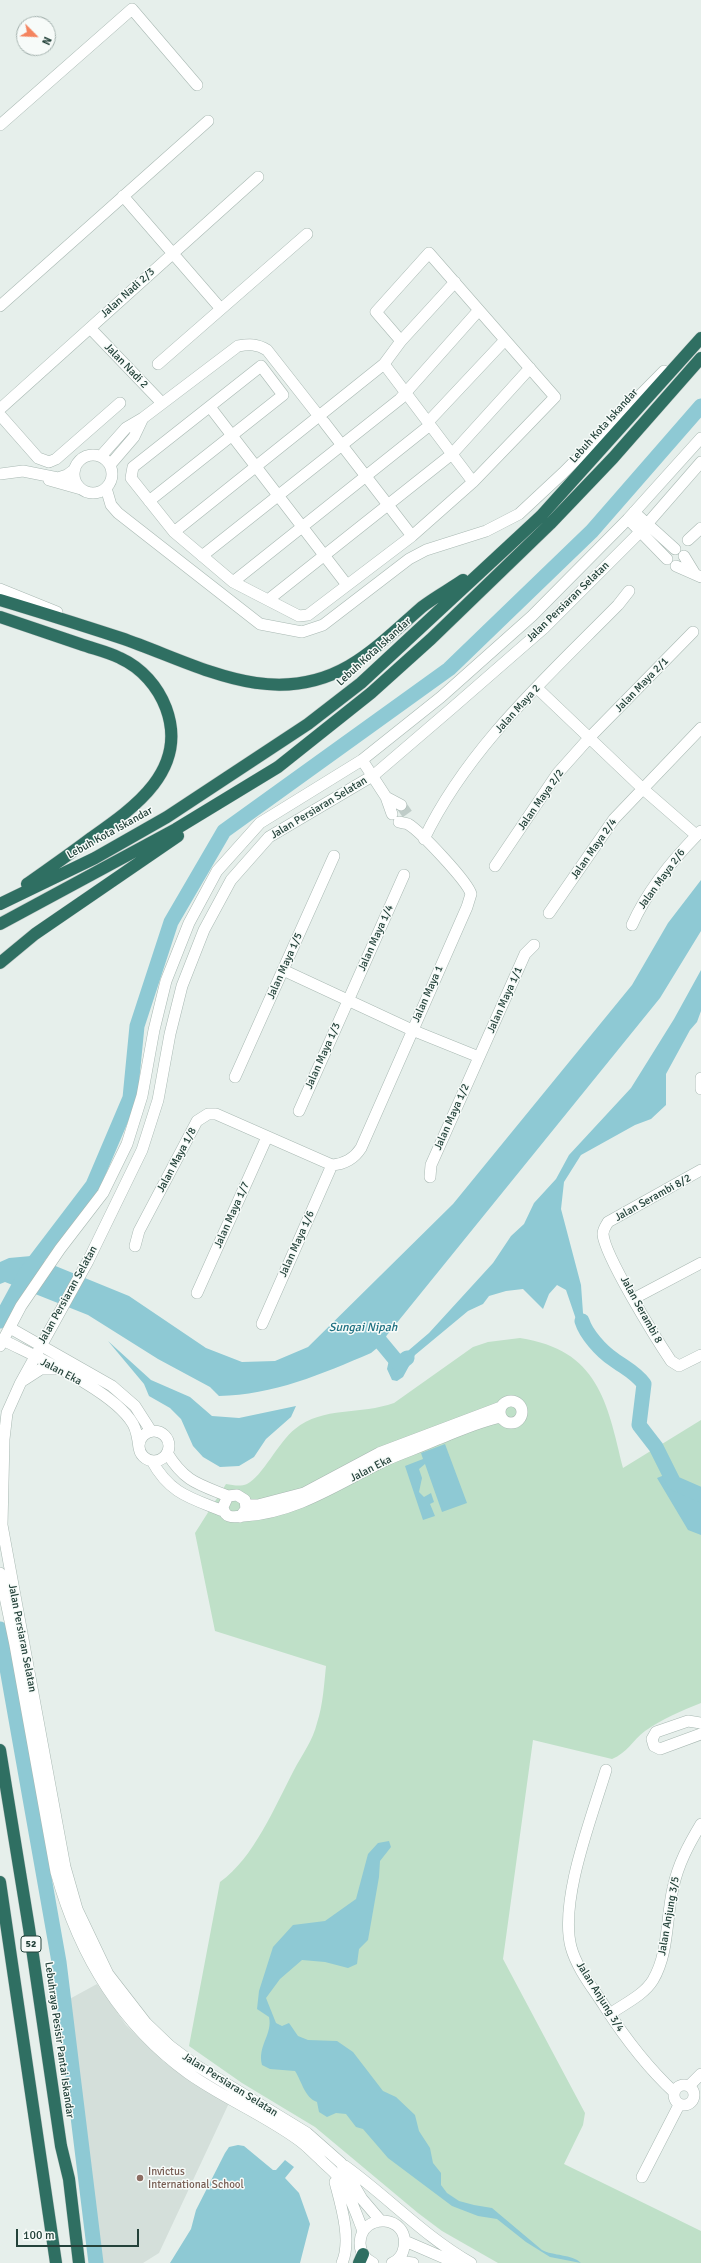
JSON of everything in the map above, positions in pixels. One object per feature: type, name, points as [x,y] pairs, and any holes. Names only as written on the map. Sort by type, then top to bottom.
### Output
[{"type":"highway","name":"Lebuh Kota Iskandar","points":[[0,904],[95,858],[167,817],[308,724],[361,682],[541,516],[701,338]]},
{"type":"highway","points":[[0,963],[35,934],[278,767],[371,693],[431,639],[550,524],[613,458],[701,358]]},
{"type":"highway","points":[[0,600],[122,638],[226,678],[254,684],[299,683],[324,678],[349,666],[424,606],[496,559]]},
{"type":"highway","points":[[0,617],[121,658],[140,670],[155,687],[162,698],[170,724],[170,740],[168,754],[158,779],[140,801],[127,813],[0,904]]},
{"type":"highway","points":[[0,924],[170,832],[278,767]]},
{"type":"highway","name":"Lebuhraya Pesisir Pantai Iskandar","points":[[0,1750],[29,1928],[61,2146],[69,2179],[79,2263]]},
{"type":"highway","name":"52","points":[[0,1882],[56,2263]]},
{"type":"highway","points":[[77,2241],[85,2263]]},
{"type":"street","points":[[0,125],[132,9],[197,85]]},
{"type":"street","points":[[0,306],[208,121]]},
{"type":"street","name":"Jalan Nadi 2/3","points":[[0,409],[172,253],[258,178]]},
{"type":"street","points":[[123,196],[221,309]]},
{"type":"street","points":[[158,364],[307,234]]},
{"type":"street","points":[[149,501],[283,395],[261,366],[133,467],[131,478],[149,501],[174,532],[233,582],[303,616],[412,536],[473,482],[555,397],[429,253],[376,312],[401,341]]},
{"type":"street","points":[[174,532],[255,466],[321,419],[384,364],[401,341],[455,282]]},
{"type":"street","points":[[202,556],[342,445],[406,392],[479,310]]},
{"type":"street","name":"Jalan Nadi 2","points":[[90,328],[162,403]]},
{"type":"street","points":[[106,488],[111,505],[118,513],[260,624],[302,632],[312,630],[323,625],[409,559],[426,550],[486,531],[519,514],[564,473],[701,334]]},
{"type":"street","points":[[233,582],[366,476],[429,423],[505,340]]},
{"type":"street","points":[[101,456],[126,428],[142,418],[238,346],[253,344],[267,350],[412,536]]},
{"type":"street","points":[[384,364],[473,482]]},
{"type":"street","points":[[268,600],[452,454],[530,368]]},
{"type":"street","points":[[0,415],[38,458],[49,462],[56,459],[120,403]]},
{"type":"street","points":[[210,407],[347,585]]},
{"type":"street","points":[[110,465],[134,437],[142,418]]},
{"type":"street","name":"Jalan Persiaran Selatan","points":[[2,1343],[27,1298],[60,1249],[103,1193],[127,1144],[142,1096],[154,1030],[166,981],[189,923],[217,871],[260,823],[362,760],[441,697],[532,616],[631,515],[701,438]]},
{"type":"street","points":[[0,474],[23,471],[33,473],[58,478],[67,475],[75,469],[82,458],[94,454],[101,456],[110,465],[112,477],[106,488],[94,493],[44,479],[33,473]]},
{"type":"street","name":"Jalan Persiaran Selatan","points":[[380,2220],[362,2199],[341,2163],[307,2133],[194,2064],[170,2046],[146,2023],[108,1974],[89,1936],[77,1908],[65,1867],[2,1525],[2,1439],[7,1413],[20,1384],[88,1261],[142,1150],[158,1100],[170,1034],[182,986],[204,930],[231,880],[269,837],[374,775],[544,628],[644,527],[701,462]]},
{"type":"street","points":[[75,469],[75,480],[81,489]]},
{"type":"street","points":[[631,515],[644,527],[679,552],[698,575]]},
{"type":"street","points":[[644,527],[671,562],[698,575]]},
{"type":"street","points":[[688,540],[701,528]]},
{"type":"street","points":[[0,589],[122,638]]},
{"type":"street","name":"Jalan Maya 2","points":[[424,839],[452,790],[481,750],[537,688],[618,605],[629,590]]},
{"type":"street","name":"Jalan Maya 2/1","points":[[590,737],[693,632]]},
{"type":"street","points":[[537,688],[642,788],[699,833]]},
{"type":"street","name":"Jalan Maya 2/4","points":[[549,913],[614,819],[701,728]]},
{"type":"street","name":"Jalan Maya 2/2","points":[[495,866],[558,774],[590,737]]},
{"type":"street","name":"Jalan Maya 1","points":[[332,1165],[348,1161],[356,1155],[361,1148],[412,1030],[468,907],[471,894],[464,880],[402,819],[386,797],[374,775],[362,760]]},
{"type":"street","points":[[386,797],[401,805]]},
{"type":"street","name":"Jalan Maya 2/6","points":[[632,925],[639,910],[672,861],[699,833]]},
{"type":"street","name":"Jalan Maya 1/5","points":[[235,1077],[334,856]]},
{"type":"street","name":"Jalan Maya 1/4","points":[[348,1000],[404,875]]},
{"type":"street","name":"Jalan Maya 1/1","points":[[479,1057],[525,954],[534,945]]},
{"type":"street","points":[[283,970],[412,1030],[479,1057]]},
{"type":"street","name":"Jalan Maya 1/3","points":[[299,1111],[348,1000]]},
{"type":"street","name":"Jalan Maya 1/2","points":[[430,1177],[431,1164],[479,1057]]},
{"type":"street","name":"Jalan Maya 1/8","points":[[135,1246],[140,1231],[198,1120],[202,1116],[216,1114],[332,1165]]},
{"type":"street","name":"Jalan Maya 1/7","points":[[197,1293],[267,1137]]},
{"type":"street","name":"Jalan Maya 1/6","points":[[262,1324],[332,1165]]},
{"type":"street","name":"Jalan Serambi 8/2","points":[[605,1226],[608,1222],[701,1170]]},
{"type":"street","name":"Jalan Serambi 8","points":[[605,1226],[603,1234],[606,1245],[634,1299],[666,1354],[674,1364],[679,1366],[701,1355]]},
{"type":"street","points":[[634,1299],[701,1263]]},
{"type":"street","points":[[55,1320],[51,1340],[53,1346],[64,1359]]},
{"type":"street","name":"Jalan Eka","points":[[10,1328],[112,1386],[124,1395],[143,1416],[151,1431]]},
{"type":"street","name":"Jalan Eka","points":[[2,1343],[35,1358],[105,1395],[116,1404],[133,1424],[137,1433],[139,1448],[143,1456],[152,1461],[160,1477],[176,1490],[223,1511],[230,1517],[274,1512],[294,1506],[326,1493],[385,1461],[481,1422],[501,1412],[379,1452],[304,1493],[258,1505],[246,1504]]},
{"type":"street","points":[[20,1384],[35,1371],[50,1368],[58,1370]]},
{"type":"street","points":[[139,1448],[142,1437],[151,1431],[160,1432],[166,1437],[169,1445],[168,1453],[164,1458],[152,1461]]},
{"type":"street","points":[[168,1453],[179,1470],[191,1480],[228,1496],[238,1495],[245,1500],[246,1504],[244,1514],[240,1517]]},
{"type":"street","points":[[223,1511],[223,1502],[228,1496]]},
{"type":"street","name":"Jalan Persiaran Selatan","points":[[0,1573],[15,1645],[56,1872],[68,1911],[80,1942],[100,1979],[139,2030],[164,2053],[189,2073],[300,2141],[332,2170],[337,2176],[353,2206],[363,2231]]},
{"type":"street","points":[[701,1723],[688,1721],[656,1732],[652,1739],[654,1746],[660,1749],[701,1734]]},
{"type":"street","name":"Jalan Anjung 3/4","points":[[606,1770],[572,1886],[568,1926],[571,1946],[578,1964],[635,2052],[674,2092]]},
{"type":"street","name":"Jalan Anjung 3/5","points":[[610,2014],[644,1991],[652,1981],[659,1968],[663,1954],[672,1888],[686,1848],[701,1824]]},
{"type":"street","points":[[689,2086],[694,2093],[697,2103],[685,2106],[678,2105],[674,2099],[674,2092],[678,2086],[689,2086],[701,2074]]},
{"type":"street","points":[[642,2177],[678,2105]]},
{"type":"street","points":[[341,2163],[372,2186],[448,2250],[471,2263]]},
{"type":"street","points":[[332,2170],[344,2214],[345,2256],[342,2263]]},
{"type":"street","points":[[373,2263],[361,2259],[360,2247],[363,2231],[371,2223],[380,2220],[390,2221],[398,2226],[406,2241],[403,2252],[394,2262]]},
{"type":"street","points":[[406,2241],[456,2263]]},
{"type":"street","points":[[394,2262],[413,2263]]},
{"type":"shaded area","name":"Invictus International School","points":[[97,1984],[126,2025],[163,2061],[191,2082],[229,2103],[159,2253],[143,2263],[96,2263],[64,2002]]},
{"type":"green space","points":[[520,1338],[546,1344],[567,1354],[583,1367],[595,1382],[611,1421],[623,1468],[701,1420],[701,1703],[651,1727],[626,1750],[612,1759],[533,1740],[503,1959],[585,2113],[583,2125],[564,2164],[701,2231],[701,2263],[498,2263],[442,2231],[418,2213],[315,2127],[242,2083],[189,2046],[220,1882],[232,1872],[253,1846],[310,1741],[321,1709],[326,1666],[215,1631],[195,1533],[226,1484],[236,1486],[247,1484],[253,1480],[265,1467],[289,1435],[306,1422],[330,1414],[381,1407],[394,1403],[473,1347],[488,1342]]},
{"type":"water","name":"Sungai Nipah","points":[[701,880],[701,931],[660,998],[387,1335],[382,1344],[371,1353],[316,1376],[297,1382],[259,1392],[219,1396],[210,1387],[158,1359],[88,1315],[5,1282],[0,1284],[0,1262],[9,1258],[31,1256],[129,1296],[206,1348],[242,1362],[275,1361],[308,1347],[453,1204],[632,985],[668,923]]},
{"type":"water","points":[[701,970],[701,1011],[697,1022],[690,1030],[666,1074],[666,1105],[651,1119],[635,1125],[581,1155],[564,1182],[561,1209],[581,1285],[583,1313],[592,1337],[579,1328],[566,1290],[557,1285],[549,1294],[543,1309],[523,1289],[506,1291],[489,1296],[483,1304],[468,1311],[415,1355],[403,1377],[397,1381],[392,1380],[387,1369],[389,1360],[396,1354],[402,1356],[429,1333],[493,1263],[511,1236],[524,1224],[534,1203],[556,1179],[569,1155],[631,1088],[674,1019]]},
{"type":"water","points":[[108,1341],[151,1380],[190,1397],[212,1416],[239,1418],[296,1406],[291,1417],[266,1439],[254,1457],[239,1466],[220,1467],[203,1457],[193,1446],[181,1419],[170,1408],[149,1396],[144,1384]]},
{"type":"water","points":[[445,1444],[467,1503],[442,1512],[425,1464],[419,1469],[422,1478],[419,1492],[424,1497],[431,1493],[434,1502],[430,1504],[435,1516],[423,1520],[405,1466],[423,1459],[421,1453]]},
{"type":"water","points":[[667,1474],[682,1483],[701,1488],[701,1535],[688,1530],[657,1478]]},
{"type":"water","points":[[389,1841],[391,1847],[380,1861],[379,1877],[368,1940],[359,1949],[357,1964],[348,1968],[325,1962],[302,1960],[280,1979],[266,1998],[276,2023],[282,2026],[289,2023],[298,2036],[308,2040],[337,2041],[353,2052],[383,2091],[396,2097],[415,2115],[419,2131],[430,2148],[433,2163],[441,2173],[441,2185],[447,2193],[459,2201],[492,2208],[542,2250],[573,2258],[581,2263],[550,2257],[526,2242],[497,2219],[478,2216],[452,2206],[388,2158],[363,2129],[356,2127],[346,2114],[336,2113],[327,2117],[319,2112],[317,2102],[309,2097],[295,2071],[270,2069],[262,2065],[261,2058],[263,2046],[270,2023],[269,2017],[257,2009],[259,1991],[273,1947],[293,1925],[325,1921],[356,1899],[368,1854],[378,1843]]},
{"type":"water","points":[[238,2145],[244,2146],[273,2170],[276,2170],[285,2160],[294,2167],[285,2178],[299,2193],[310,2224],[300,2263],[170,2263],[191,2229],[196,2210],[225,2153],[229,2147]]},
{"type":"waterway","points":[[0,1321],[26,1273],[93,1185],[130,1098],[137,1026],[171,922],[224,831],[449,669],[592,531],[701,406]]},
{"type":"waterway","points":[[582,1321],[590,1337],[599,1347],[608,1356],[633,1373],[644,1384],[639,1425],[656,1447],[674,1483],[701,1495]]},
{"type":"waterway","points":[[370,1329],[399,1364],[407,1358]]},
{"type":"waterway","points":[[0,1629],[59,1962],[96,2263]]},
{"type":"tunnel","points":[[401,805],[408,815]]},
{"type":"place","name":"Invictus International School","points":[[140,2178]]}]
